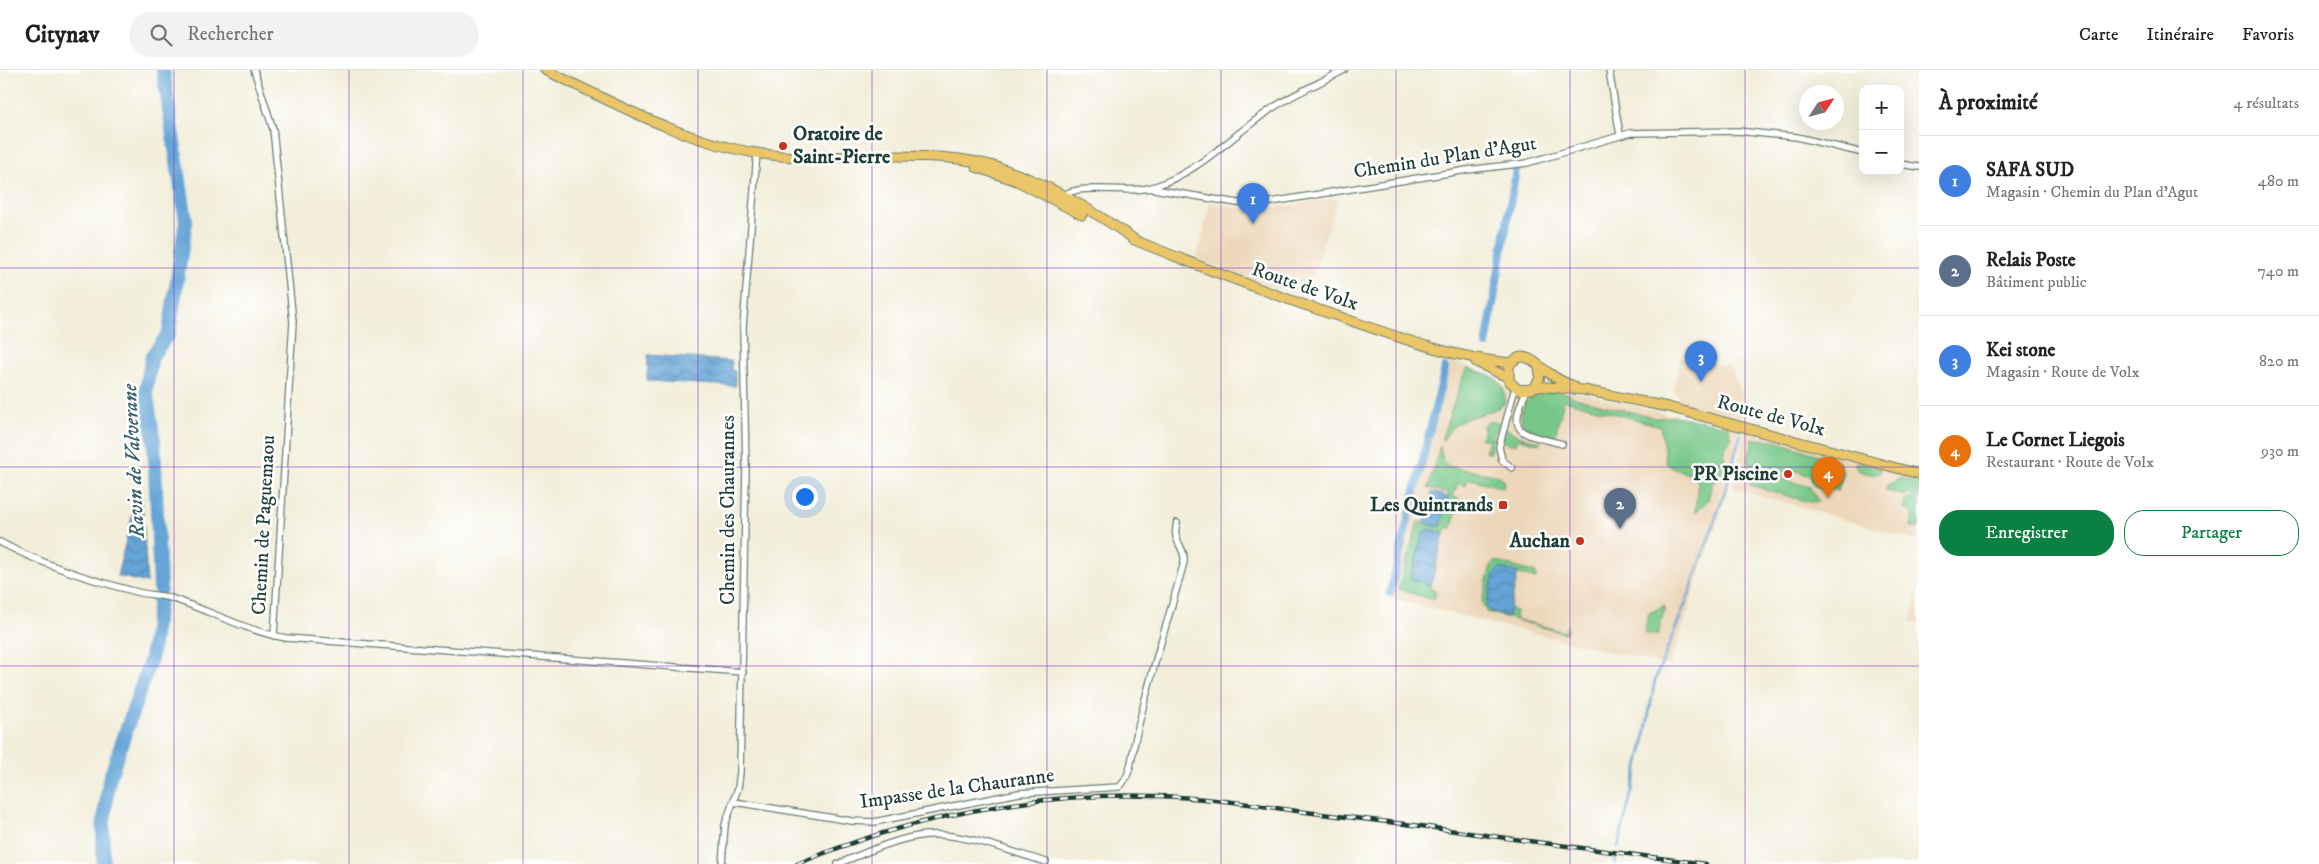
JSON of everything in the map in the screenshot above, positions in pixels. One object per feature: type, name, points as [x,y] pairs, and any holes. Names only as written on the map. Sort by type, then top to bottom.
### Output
[{"type":"main road","name":"Route de Volx","points":[[545,70],[671,128],[702,140],[757,153],[815,158],[894,156],[947,159],[970,161],[996,167],[1020,175],[1062,196],[1137,241]]},
{"type":"main road","name":"Route de Volx","points":[[947,159],[1017,181],[1111,231],[1260,290],[1397,337],[1464,356],[1511,363]]},
{"type":"main road","name":"Route de Volx","points":[[1464,356],[1507,377]]},
{"type":"main road","points":[[1525,357],[1538,365],[1540,376],[1531,388],[1515,388],[1507,377],[1511,363],[1525,357]]},
{"type":"main road","name":"Route de Volx","points":[[1538,365],[1555,377],[1584,390]]},
{"type":"main road","name":"Route de Volx","points":[[1531,388],[1584,390],[1729,422],[1919,474]]},
{"type":"street","name":"Chemin de Paguemaou","points":[[254,70],[268,108],[275,137],[293,322],[274,636],[344,644],[743,672]]},
{"type":"street","points":[[1017,181],[1027,181],[1057,197],[1078,190],[1148,188],[1189,171],[1268,111],[1344,70]]},
{"type":"street","points":[[1609,70],[1620,135]]},
{"type":"street","name":"Chemin du Plan d'Agut","points":[[1148,188],[1237,203],[1265,203],[1466,170],[1527,163],[1620,135],[1737,131],[1797,137],[1859,152]]},
{"type":"street","name":"Chemin des Chaurannes","points":[[722,864],[724,829],[740,779],[746,467],[743,327],[757,153]]},
{"type":"street","points":[[1904,165],[1919,167]]},
{"type":"street","points":[[1512,468],[1504,464],[1499,450],[1504,424],[1515,388]]},
{"type":"street","points":[[1531,388],[1516,416],[1518,426],[1525,434],[1562,444]]},
{"type":"street","name":"Impasse de la Chauranne","points":[[734,802],[852,821],[874,822],[1018,793],[1119,787],[1124,782],[1129,770],[1146,696],[1184,562],[1183,553],[1175,537],[1178,523]]},
{"type":"street","points":[[0,542],[23,554],[71,572],[136,592],[174,599],[274,636]]},
{"type":"street","points":[[838,864],[893,844],[930,835],[981,843],[1046,862]]},
{"type":"shaded area","points":[[1338,198],[1305,299],[1241,277],[1197,258],[1210,202],[1244,209],[1272,208]]},
{"type":"shaded area","points":[[1680,356],[1730,367],[1737,381],[1743,404],[1741,420],[1681,403],[1674,390]]},
{"type":"shaded area","points":[[1450,360],[1493,376],[1510,391],[1573,391],[1667,414],[1739,428],[1729,485],[1670,666],[1392,599]]},
{"type":"shaded area","points":[[1744,430],[1919,473],[1919,541],[1733,488]]},
{"type":"shaded area","points":[[1919,578],[1919,624],[1910,621]]},
{"type":"green space","points":[[1466,368],[1482,372],[1500,382],[1503,388],[1504,404],[1455,425],[1443,441],[1441,440]]},
{"type":"green space","points":[[1547,390],[1567,393],[1575,398],[1656,418],[1675,416],[1728,426],[1732,438],[1724,449],[1725,470],[1712,484],[1708,500],[1695,513],[1698,482],[1691,475],[1666,463],[1660,426],[1564,400],[1555,437],[1525,428],[1521,415],[1522,409],[1534,395]]},
{"type":"green space","points":[[1490,421],[1499,423],[1500,426],[1493,435],[1490,453],[1485,452],[1489,440],[1480,438],[1484,433],[1483,425]]},
{"type":"green space","points":[[1505,428],[1521,437],[1541,442],[1540,444],[1518,439],[1516,445],[1503,442]]},
{"type":"green space","points":[[1753,439],[1772,440],[1839,462],[1843,474],[1838,491],[1829,488],[1828,491],[1823,491],[1813,484],[1810,476],[1785,467],[1782,479],[1810,487],[1819,502],[1808,502],[1750,485],[1747,479],[1753,474],[1748,462]]},
{"type":"green space","points":[[1440,446],[1443,461],[1448,466],[1500,476],[1505,482],[1503,488],[1468,478],[1465,486],[1458,483],[1453,496],[1459,499],[1452,528],[1447,527],[1445,534],[1431,529],[1423,532],[1410,579],[1431,585],[1430,589],[1436,591],[1434,600],[1398,589],[1418,522],[1440,527],[1449,494],[1428,488]]},
{"type":"green space","points":[[1859,462],[1880,468],[1880,473],[1874,475],[1859,471],[1854,464]]},
{"type":"green space","points":[[1901,478],[1919,482],[1919,529],[1911,527],[1913,516],[1910,511],[1904,509],[1906,498],[1912,500],[1912,495],[1907,494],[1906,496],[1886,491],[1887,485]]},
{"type":"green space","points":[[1494,561],[1536,573],[1536,579],[1500,568],[1494,574],[1486,607],[1491,612],[1508,616],[1510,609],[1516,611],[1515,619],[1565,632],[1567,625],[1567,632],[1564,633],[1486,612],[1482,602],[1491,564]]},
{"type":"green space","points":[[1665,606],[1658,636],[1644,633],[1649,613]]},
{"type":"water","points":[[648,355],[732,361],[731,370],[735,371],[736,386],[647,381]]},
{"type":"water","points":[[1432,492],[1448,497],[1440,527],[1424,523]]},
{"type":"water","points":[[137,497],[142,498],[147,583],[117,576]]},
{"type":"water","points":[[1431,529],[1444,534],[1431,585],[1411,579],[1423,533]]},
{"type":"water","points":[[1500,568],[1518,573],[1508,616],[1492,612],[1486,607],[1494,574]]},
{"type":"waterway","name":"Ravin de Valverane","points":[[160,589],[154,441],[146,390],[152,356],[169,333],[186,221],[163,70]]},
{"type":"waterway","points":[[1486,345],[1516,170]]},
{"type":"waterway","points":[[1390,593],[1445,368]]},
{"type":"waterway","points":[[1618,847],[1643,747],[1655,680],[1690,592],[1726,488],[1741,433]]},
{"type":"waterway","name":"Ravin de Valverane","points":[[103,864],[103,828],[109,780],[151,658],[159,602]]},
{"type":"waterway","points":[[1615,864],[1616,857]]},
{"type":"railway","points":[[797,864],[883,833],[973,811],[1018,803],[1109,796],[1155,796],[1226,801],[1706,864]]},
{"type":"place","name":"Oratoire de Saint-Pierre","points":[[783,146]]},
{"type":"place","name":"SAFA SUD","points":[[1253,224]]},
{"type":"place","name":"Kei stone","points":[[1701,382]]},
{"type":"place","name":"PR Piscine","points":[[1788,474]]},
{"type":"place","name":"Le Cornet Liegois","points":[[1828,498]]},
{"type":"place","name":"Les Quintrands","points":[[1503,505]]},
{"type":"place","name":"Relais Poste","points":[[1620,529]]},
{"type":"place","name":"Auchan","points":[[1580,541]]}]
